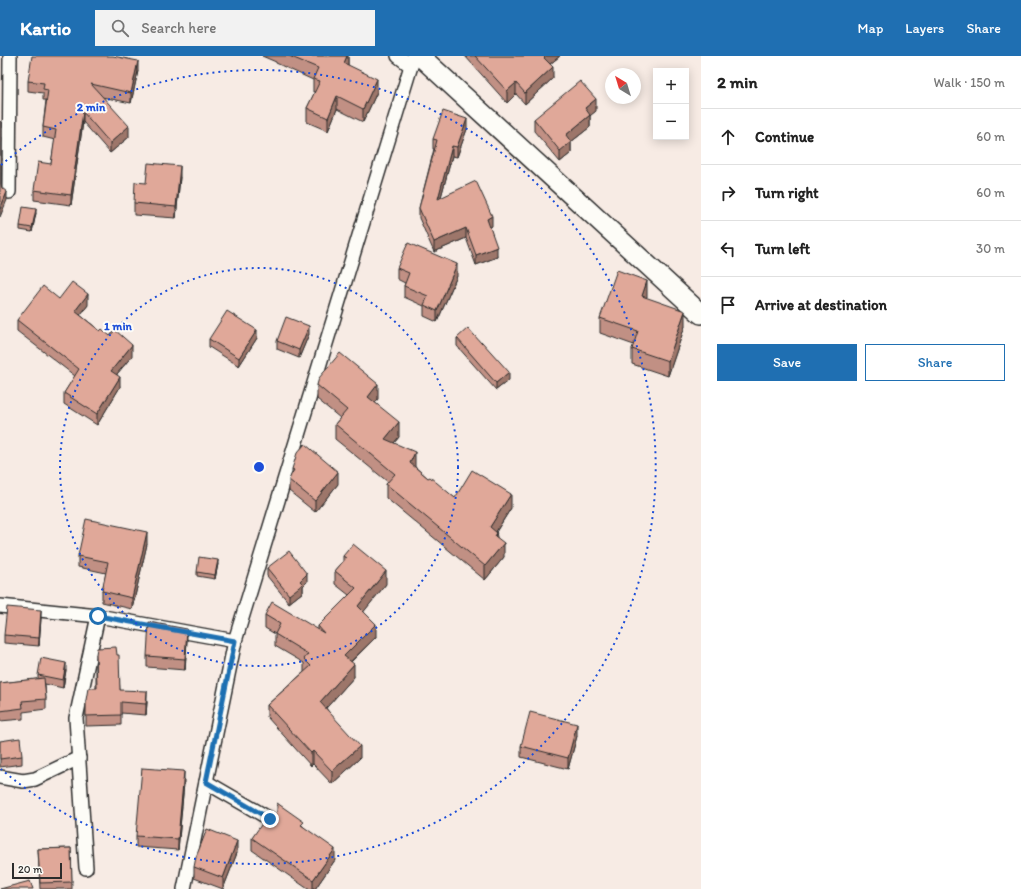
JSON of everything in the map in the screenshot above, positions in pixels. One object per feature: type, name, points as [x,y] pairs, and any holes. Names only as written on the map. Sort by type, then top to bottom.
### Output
[{"type":"main road","points":[[415,59],[701,314]]},
{"type":"street","points":[[9,192],[10,56]]},
{"type":"street","points":[[184,889],[235,641],[415,59],[398,56]]},
{"type":"street","points":[[0,606],[98,616],[235,641]]},
{"type":"street","points":[[86,868],[76,718],[98,616]]},
{"type":"street","points":[[0,777],[23,781],[35,779],[79,758]]},
{"type":"street","points":[[206,782],[270,819]]},
{"type":"building","points":[[32,56],[113,56],[138,61],[131,93],[91,84],[129,126],[110,143],[83,112],[71,195],[34,190],[38,162],[51,164],[56,130],[43,127],[48,90],[43,89],[44,83],[28,81]]},
{"type":"building","points":[[289,56],[347,56],[344,63],[377,79],[363,109],[337,96],[328,118],[307,108],[320,81],[313,79],[318,68]]},
{"type":"building","points":[[475,56],[546,56],[544,58],[553,67],[525,93],[516,83],[507,91]]},
{"type":"building","points":[[580,81],[596,99],[585,108],[590,115],[566,135],[571,142],[560,151],[534,119]]},
{"type":"building","points":[[443,111],[467,119],[457,147],[452,146],[438,199],[476,181],[492,216],[487,219],[497,247],[476,255],[466,228],[434,242],[419,208],[437,140],[433,139]]},
{"type":"building","points":[[0,121],[1,184],[2,188],[7,192],[0,209]]},
{"type":"building","points":[[148,163],[180,166],[176,207],[134,203],[135,182],[146,183]]},
{"type":"building","points":[[23,207],[36,209],[32,228],[20,226]]},
{"type":"building","points":[[408,243],[457,264],[437,311],[424,305],[428,296],[404,286],[409,273],[397,268]]},
{"type":"building","points":[[617,270],[647,281],[642,296],[685,311],[668,361],[632,349],[638,331],[600,318]]},
{"type":"building","points":[[72,282],[88,294],[75,311],[100,331],[102,329],[110,336],[115,330],[132,345],[111,371],[120,377],[97,414],[64,393],[79,369],[17,320],[43,286],[59,299]]},
{"type":"building","points":[[227,311],[257,330],[239,358],[209,339]]},
{"type":"building","points":[[286,317],[309,326],[299,350],[277,341]]},
{"type":"building","points":[[468,328],[509,372],[496,383],[457,338]]},
{"type":"building","points":[[340,353],[378,384],[368,397],[399,422],[385,439],[415,452],[410,463],[428,478],[430,477],[455,498],[472,470],[511,494],[490,527],[497,533],[495,536],[504,543],[485,566],[386,484],[395,474],[335,424],[347,410],[317,385],[319,378]]},
{"type":"building","points":[[305,444],[338,472],[315,501],[289,480],[294,470],[292,469],[297,453]]},
{"type":"building","points":[[86,519],[147,532],[132,598],[102,591],[108,562],[78,556]]},
{"type":"building","points":[[353,544],[386,571],[358,606],[376,624],[344,656],[354,664],[320,702],[360,746],[332,771],[313,751],[311,753],[267,705],[311,666],[304,659],[308,654],[275,634],[280,624],[265,615],[272,602],[324,633],[318,626],[356,588],[335,571],[346,558],[343,556]]},
{"type":"building","points":[[289,551],[307,574],[300,581],[303,584],[289,595],[267,568]]},
{"type":"building","points":[[199,557],[218,560],[215,575],[197,572]]},
{"type":"building","points":[[7,607],[41,610],[39,638],[4,635]]},
{"type":"building","points":[[149,622],[187,629],[185,659],[147,656]]},
{"type":"building","points":[[116,647],[117,655],[119,655],[120,690],[147,691],[146,704],[121,702],[121,715],[86,716],[88,688],[97,688],[97,648]]},
{"type":"building","points":[[41,658],[66,663],[63,680],[38,675]]},
{"type":"building","points":[[44,678],[46,699],[22,701],[23,708],[0,711],[0,683]]},
{"type":"building","points":[[530,712],[577,724],[568,758],[521,746]]},
{"type":"building","points":[[20,738],[22,756],[0,759],[0,741]]},
{"type":"building","points":[[142,768],[184,771],[178,839],[136,836]]},
{"type":"building","points":[[277,803],[304,822],[301,825],[335,849],[313,880],[252,838],[268,815],[274,815],[277,812]]},
{"type":"building","points":[[207,829],[237,841],[223,878],[194,867],[196,857]]},
{"type":"building","points":[[71,848],[72,882],[40,883],[38,849]]},
{"type":"building","points":[[30,881],[33,889],[0,889]]},
{"type":"route","points":[[98,616],[235,641],[206,782],[270,819]]}]
